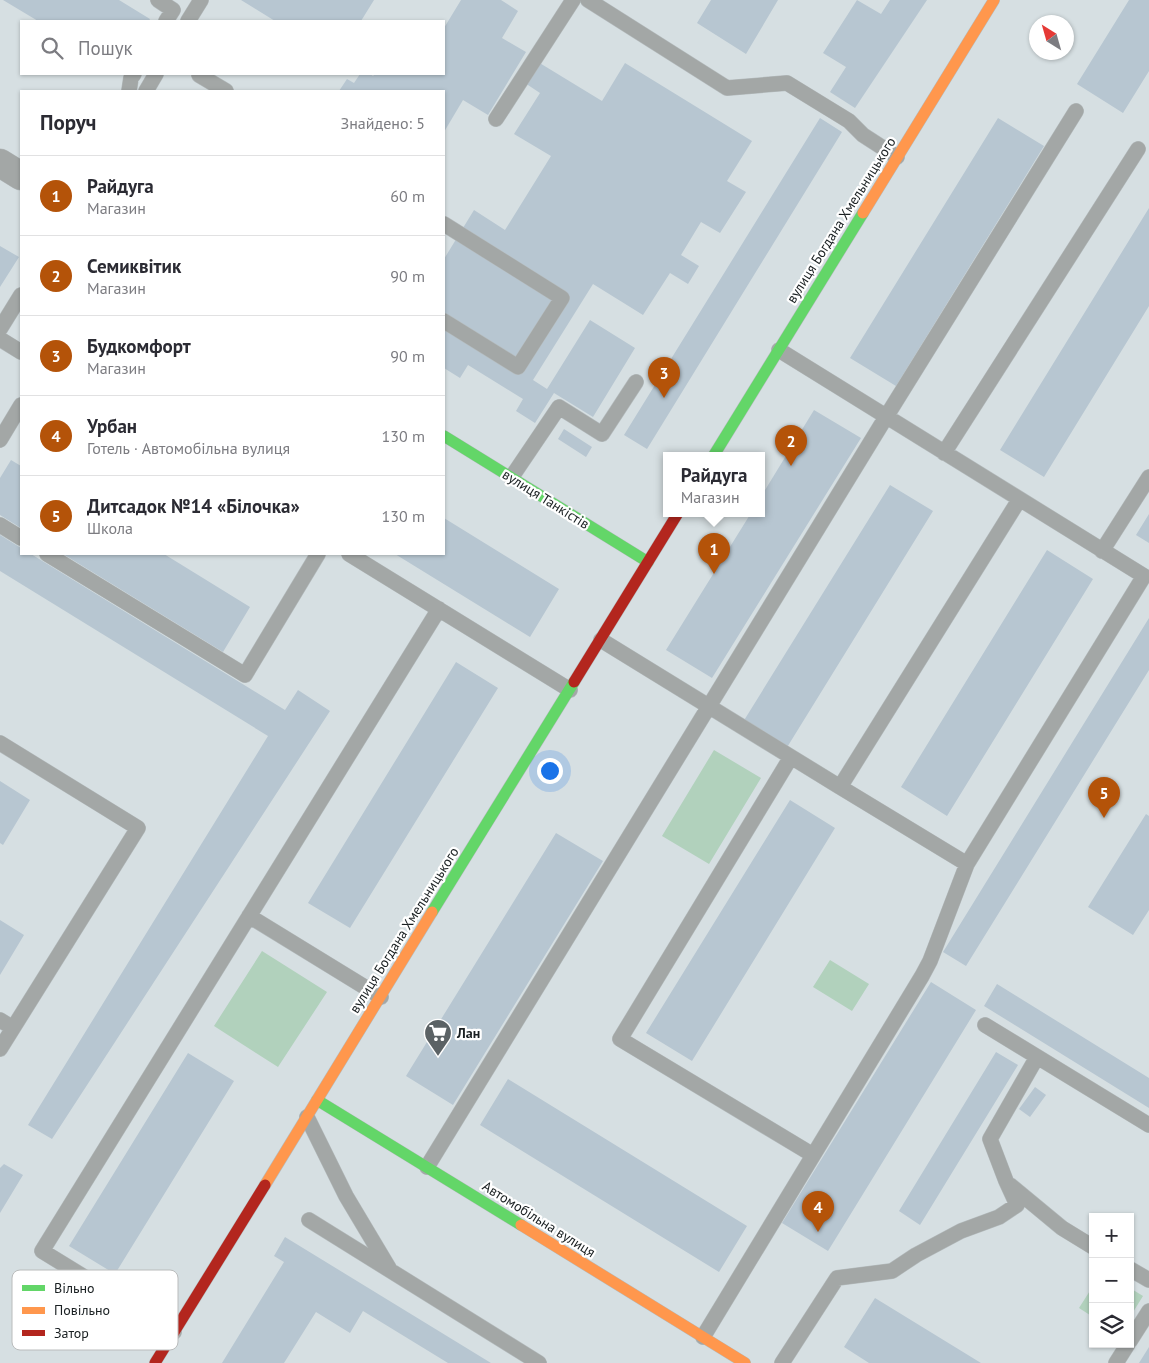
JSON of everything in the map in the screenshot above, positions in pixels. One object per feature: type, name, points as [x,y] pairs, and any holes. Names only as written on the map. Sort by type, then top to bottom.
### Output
[{"type":"street","name":"вулиця Богдана Хмельницького","points":[[716,452],[994,0]]},
{"type":"street","points":[[0,163],[20,175]]},
{"type":"street","name":"вулиця Танкістів","points":[[445,437],[648,562]]},
{"type":"street","name":"вулиця Богдана Хмельницького","points":[[178,1326],[676,517]]},
{"type":"street","name":"Автомобільна вулиця","points":[[317,1100],[745,1363]]},
{"type":"street","name":"вулиця Богдана Хмельницького","points":[[155,1363],[163,1350]]},
{"type":"lane","points":[[158,0],[173,10],[167,20]]},
{"type":"lane","points":[[189,20],[201,0]]},
{"type":"lane","points":[[496,120],[573,0]]},
{"type":"lane","points":[[588,0],[726,88],[787,83],[849,121],[863,136],[897,157]]},
{"type":"lane","points":[[129,90],[133,75]]},
{"type":"lane","points":[[147,90],[155,75]]},
{"type":"lane","points":[[199,75],[224,90]]},
{"type":"lane","points":[[427,1167],[886,417],[1076,111]]},
{"type":"lane","points":[[944,453],[1138,149]]},
{"type":"lane","points":[[445,225],[562,298],[518,368],[445,322]]},
{"type":"lane","points":[[0,329],[20,297]]},
{"type":"lane","points":[[0,339],[20,351]]},
{"type":"lane","points":[[703,1337],[922,976],[930,961],[967,864],[1147,578],[779,350]]},
{"type":"lane","points":[[511,478],[559,407],[602,434],[636,382]]},
{"type":"lane","points":[[0,440],[20,407]]},
{"type":"lane","points":[[1102,551],[1149,477]]},
{"type":"lane","points":[[840,787],[1019,500]]},
{"type":"lane","points":[[0,525],[20,537]]},
{"type":"lane","points":[[49,555],[245,675],[317,555]]},
{"type":"lane","points":[[351,555],[570,690]]},
{"type":"lane","points":[[73,1270],[42,1251],[439,609]]},
{"type":"lane","points":[[601,640],[967,864]]},
{"type":"lane","points":[[0,742],[138,828],[0,1049]]},
{"type":"lane","points":[[791,757],[620,1039],[813,1155]]},
{"type":"lane","points":[[249,916],[380,996]]},
{"type":"lane","points":[[0,1020],[13,1028]]},
{"type":"lane","points":[[985,1025],[1149,1125]]},
{"type":"lane","points":[[782,1363],[837,1278],[892,1271],[916,1255],[960,1231],[999,1217],[1017,1205],[990,1139],[1037,1057]]},
{"type":"lane","points":[[307,1117],[346,1196],[390,1271]]},
{"type":"lane","points":[[1006,1181],[1062,1228],[1089,1245]]},
{"type":"lane","points":[[308,1220],[539,1363]]},
{"type":"lane","points":[[1134,1271],[1149,1280]]},
{"type":"lane","points":[[1134,1335],[1149,1311]]},
{"type":"lane","points":[[1116,1363],[1125,1348]]},
{"type":"green space","points":[[714,750],[761,778],[709,864],[662,836]]},
{"type":"green space","points":[[262,951],[327,992],[278,1067],[214,1026]]},
{"type":"green space","points":[[830,960],[869,984],[852,1011],[813,987]]},
{"type":"green space","points":[[1134,1290],[1143,1296],[1134,1311]]},
{"type":"green space","points":[[1089,1292],[1089,1314],[1079,1308]]},
{"type":"building","points":[[3,0],[119,0],[150,19],[150,20],[36,20]]},
{"type":"building","points":[[241,0],[374,0],[362,20],[273,20]]},
{"type":"building","points":[[461,0],[501,0],[518,11],[502,38],[526,52],[488,115],[463,100],[445,130],[445,90],[340,90],[347,79],[354,83],[359,75],[445,75],[445,26]]},
{"type":"building","points":[[711,0],[778,0],[746,54],[697,23]]},
{"type":"building","points":[[857,0],[881,14],[890,0],[927,0],[855,108],[830,92],[846,67],[823,53]]},
{"type":"building","points":[[1129,0],[1149,0],[1149,71],[1123,113],[1077,84]]},
{"type":"building","points":[[538,62],[602,101],[625,63],[752,141],[727,181],[746,192],[720,233],[701,222],[681,255],[699,266],[688,284],[670,273],[643,315],[593,284],[533,380],[547,389],[590,320],[635,348],[593,417],[554,393],[535,423],[516,411],[523,399],[468,365],[460,378],[445,369],[445,257],[474,210],[505,230],[551,156],[514,134],[540,93],[525,83]]},
{"type":"building","points":[[820,118],[842,132],[647,449],[624,435]]},
{"type":"building","points":[[998,118],[1044,146],[896,386],[850,358]]},
{"type":"building","points":[[1149,208],[1149,306],[1044,477],[1000,450]]},
{"type":"building","points":[[0,246],[19,257],[0,287]]},
{"type":"building","points":[[814,410],[861,438],[712,678],[666,650],[749,517],[765,517],[765,490]]},
{"type":"building","points":[[564,429],[592,447],[586,457],[558,439]]},
{"type":"building","points":[[11,460],[20,465],[20,527],[0,515],[0,478]]},
{"type":"building","points":[[890,485],[933,511],[786,749],[743,722]]},
{"type":"building","points":[[1149,514],[1149,543],[1136,535]]},
{"type":"building","points":[[445,519],[559,589],[530,637],[397,555],[445,555]]},
{"type":"building","points":[[0,535],[20,547],[20,555],[33,555],[285,710],[298,690],[330,711],[52,1139],[28,1125],[268,736],[0,571]]},
{"type":"building","points":[[1047,550],[1093,579],[947,816],[901,787]]},
{"type":"building","points":[[65,555],[166,555],[250,607],[223,652]]},
{"type":"building","points":[[1149,618],[1149,670],[966,966],[943,952]]},
{"type":"building","points":[[456,662],[498,688],[350,928],[308,903]]},
{"type":"building","points":[[0,781],[30,800],[3,845],[0,843]]},
{"type":"building","points":[[790,800],[835,828],[692,1061],[646,1033]]},
{"type":"building","points":[[1146,814],[1149,816],[1149,910],[1133,935],[1088,907]]},
{"type":"building","points":[[556,833],[603,861],[453,1105],[406,1076]]},
{"type":"building","points":[[0,920],[24,935],[0,975]]},
{"type":"building","points":[[931,982],[976,1010],[828,1251],[782,1223]]},
{"type":"building","points":[[997,984],[1149,1078],[1149,1108],[984,1006]]},
{"type":"building","points":[[996,1052],[1018,1065],[920,1225],[899,1211]]},
{"type":"building","points":[[188,1053],[234,1081],[117,1270],[108,1270],[69,1246]]},
{"type":"building","points":[[508,1079],[747,1226],[719,1272],[480,1125]]},
{"type":"building","points":[[1035,1087],[1046,1095],[1030,1117],[1019,1109]]},
{"type":"building","points":[[4,1164],[23,1175],[0,1213],[0,1168]]},
{"type":"building","points":[[285,1237],[491,1363],[448,1363],[363,1311],[350,1333],[316,1312],[284,1363],[222,1363],[284,1262],[274,1256]]},
{"type":"building","points":[[875,1298],[981,1363],[869,1363],[844,1347]]},
{"type":"building","points":[[1149,1347],[1149,1363],[1139,1363]]},
{"type":"traffic: fast","points":[[716,452],[863,213]]},
{"type":"traffic: fast","points":[[445,437],[648,562]]},
{"type":"traffic: fast","points":[[432,912],[574,682]]},
{"type":"traffic: fast","points":[[317,1100],[521,1225]]},
{"type":"traffic: slow","points":[[863,213],[994,0]]},
{"type":"traffic: slow","points":[[265,1185],[432,912]]},
{"type":"traffic: slow","points":[[521,1225],[745,1363]]},
{"type":"traffic: jam","points":[[574,682],[676,517]]},
{"type":"traffic: jam","points":[[178,1326],[265,1185]]},
{"type":"traffic: jam","points":[[155,1363],[163,1350]]},
{"type":"place","name":"Будкомфорт","points":[[664,398]]},
{"type":"place","name":"Семиквітик","points":[[791,466]]},
{"type":"place","name":"Райдуга","points":[[714,574]]},
{"type":"place","name":"Дитсадок №14 «Білочка»","points":[[1104,818]]},
{"type":"place","name":"Лан","points":[[438,1057]]},
{"type":"place","name":"Урбан","points":[[818,1232]]}]
